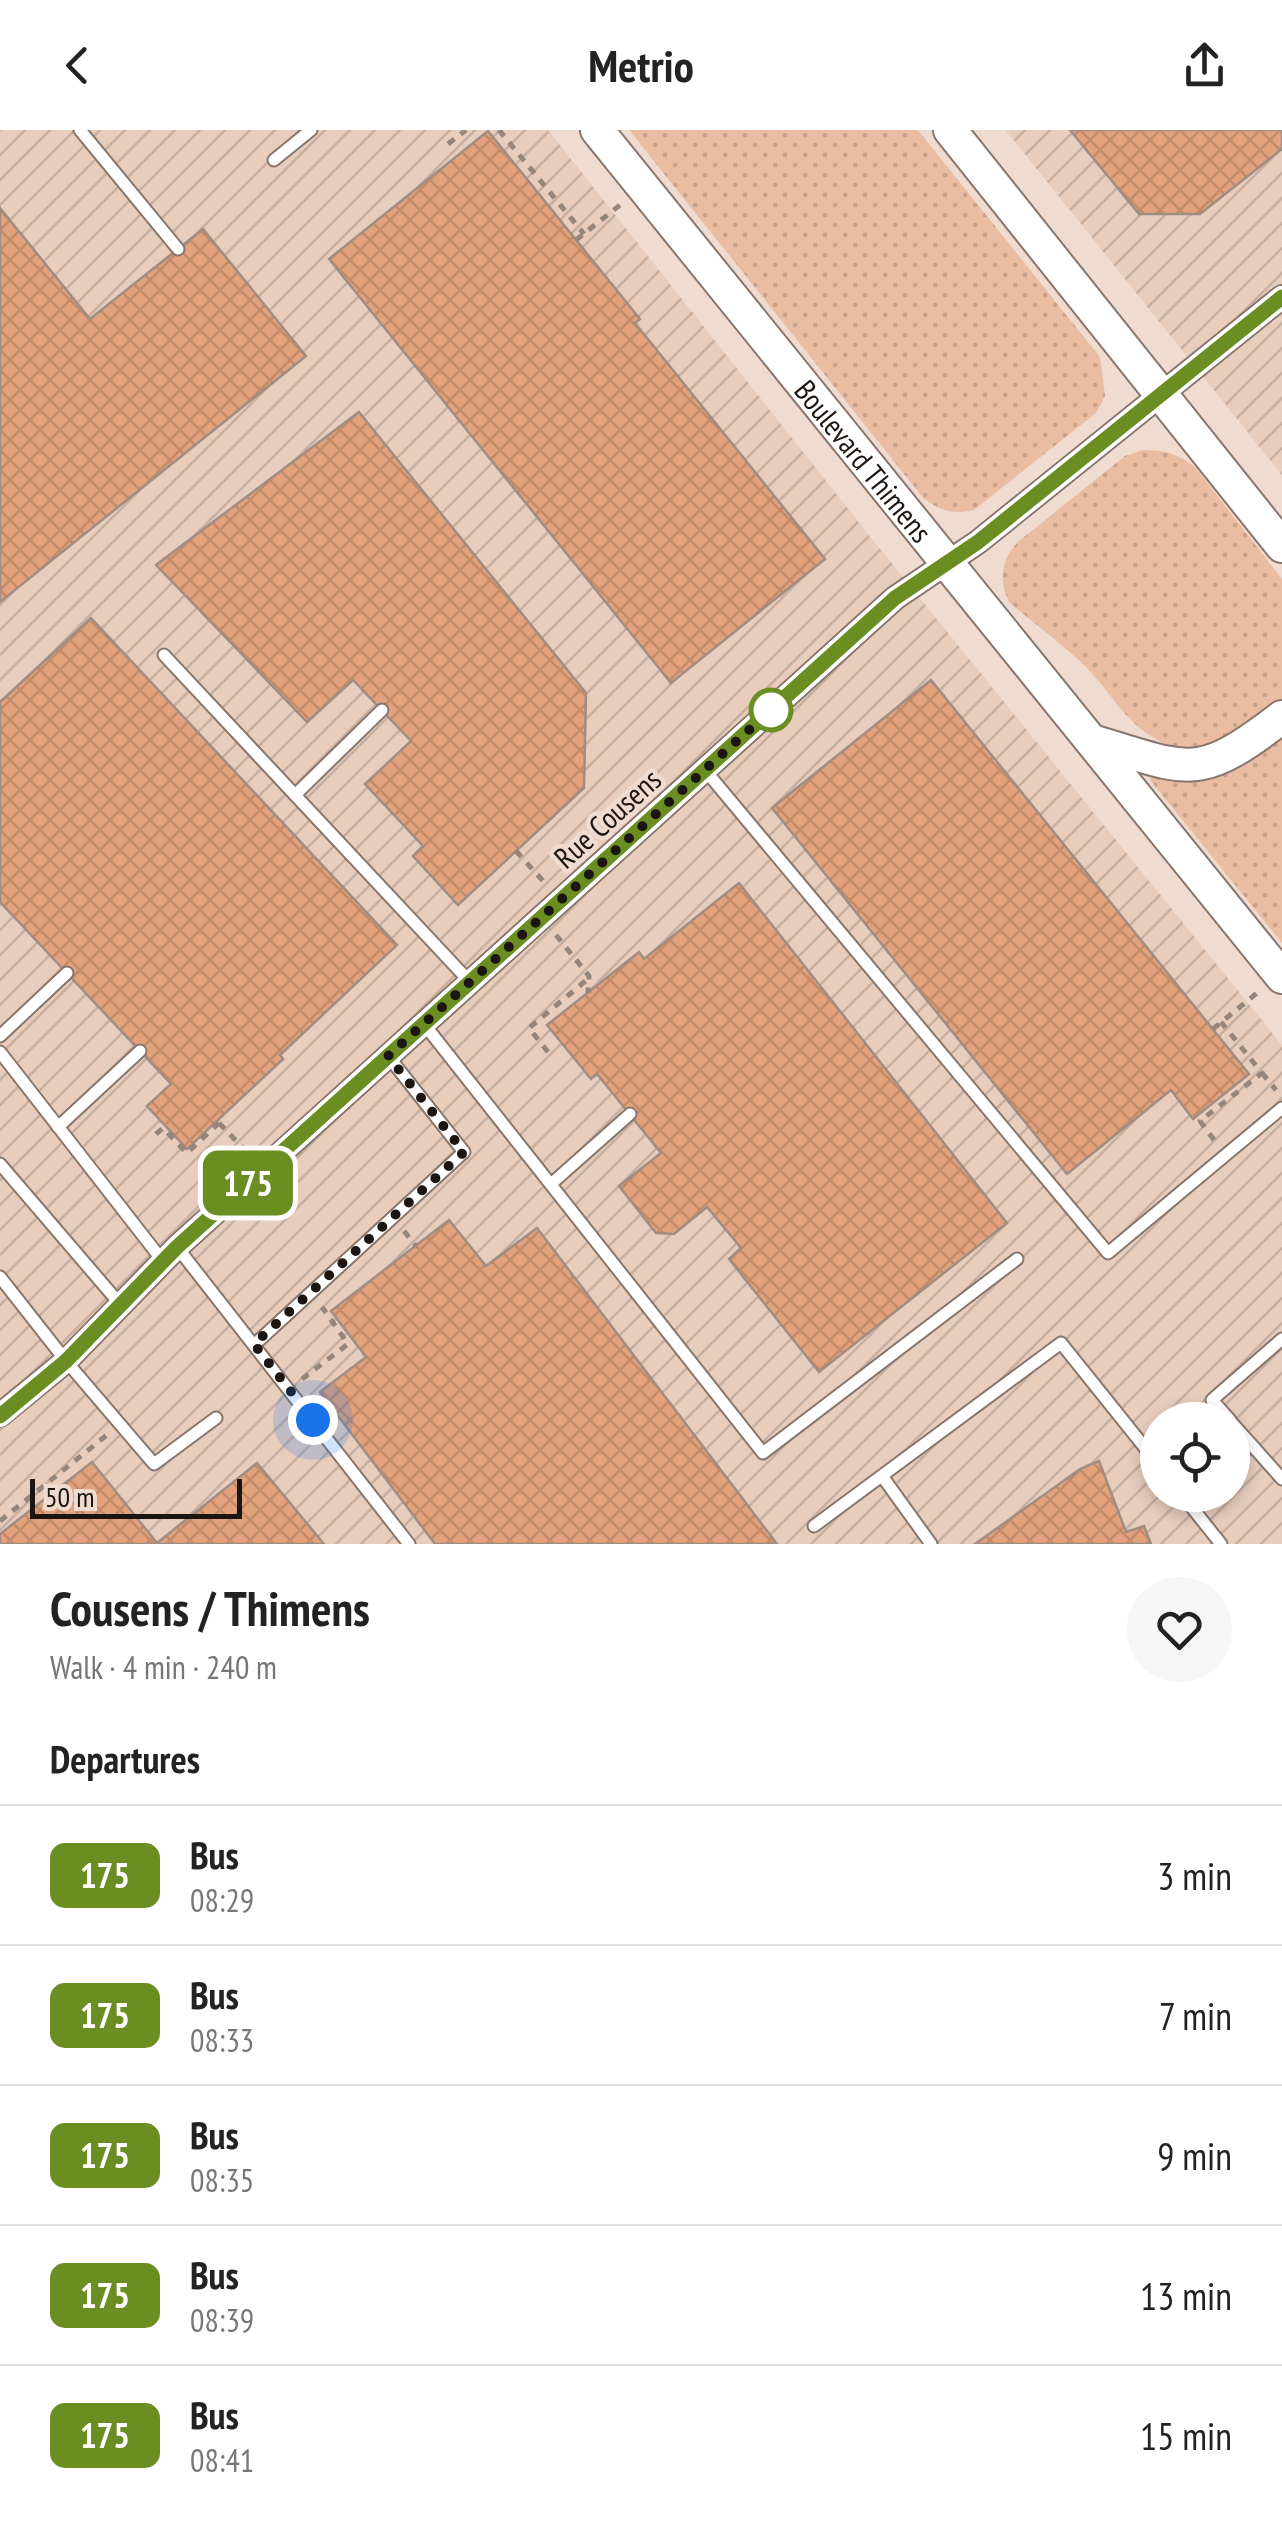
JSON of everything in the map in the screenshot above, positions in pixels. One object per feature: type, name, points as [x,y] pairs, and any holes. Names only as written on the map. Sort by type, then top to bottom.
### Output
[{"type":"street","name":"Boulevard Thimens","points":[[597,130],[1092,741],[1270,985]]},
{"type":"street","points":[[950,130],[1282,546]]},
{"type":"street","name":"Rue Cousens","points":[[0,1416],[66,1361],[170,1254],[895,598],[978,542],[1282,297]]},
{"type":"street","points":[[1092,741],[1166,763],[1198,766],[1230,755],[1282,717]]},
{"type":"lane","points":[[80,130],[178,249]]},
{"type":"lane","points":[[274,160],[311,130]]},
{"type":"lane","points":[[164,655],[470,982]]},
{"type":"lane","points":[[295,794],[382,710]]},
{"type":"lane","points":[[705,770],[1108,1253],[1282,1108]]},
{"type":"lane","points":[[0,1036],[67,973]]},
{"type":"lane","points":[[424,1024],[763,1453],[1017,1259]]},
{"type":"lane","points":[[58,1127],[140,1051]]},
{"type":"lane","points":[[0,1052],[58,1127],[254,1344],[409,1544]]},
{"type":"lane","points":[[254,1344],[464,1152],[388,1056]]},
{"type":"lane","points":[[551,1184],[630,1114]]},
{"type":"lane","points":[[0,1164],[120,1304]]},
{"type":"lane","points":[[0,1277],[154,1464],[216,1418]]},
{"type":"lane","points":[[1214,1402],[1282,1339]]},
{"type":"lane","points":[[814,1526],[1061,1342],[1140,1441]]},
{"type":"lane","points":[[1250,1443],[1282,1479]]},
{"type":"lane","points":[[882,1476],[931,1544]]},
{"type":"lane","points":[[1196,1512],[1221,1544]]},
{"type":"path","points":[[448,144],[466,130]]},
{"type":"path","points":[[500,130],[584,234]]},
{"type":"path","points":[[576,240],[623,203]]},
{"type":"path","points":[[516,850],[548,885]]},
{"type":"path","points":[[560,939],[589,978],[588,993]]},
{"type":"path","points":[[548,1052],[529,1028],[589,978]]},
{"type":"path","points":[[1213,1029],[1270,985]]},
{"type":"path","points":[[1221,1022],[1282,1098]]},
{"type":"path","points":[[1203,1125],[1200,1121],[1262,1073]]},
{"type":"path","points":[[156,1134],[163,1128],[186,1152],[218,1122],[254,1160]]},
{"type":"path","points":[[402,1228],[416,1246]]},
{"type":"path","points":[[304,1378],[351,1342],[319,1303]]},
{"type":"path","points":[[0,1521],[105,1437]]},
{"type":"shaded area","points":[[0,130],[548,130],[872,539],[1282,1045],[1282,1544],[0,1544]]},
{"type":"shaded area","points":[[629,130],[918,130],[1100,357],[1105,396],[1096,413],[974,510],[953,512],[930,503]]},
{"type":"shaded area","points":[[1005,130],[1282,130],[1282,475],[1020,148]]},
{"type":"shaded area","points":[[1143,450],[1171,454],[1195,467],[1282,579],[1282,943],[1150,780],[1174,748],[1145,732],[1125,714],[1088,669],[1009,602],[1006,594],[1005,562],[1019,541],[1125,456]]},
{"type":"building","points":[[1070,130],[1282,130],[1282,149],[1200,214],[1139,214]]},
{"type":"building","points":[[488,131],[640,319],[635,323],[825,559],[671,683],[329,259]]},
{"type":"building","points":[[0,208],[90,319],[203,229],[306,356],[0,602]]},
{"type":"building","points":[[359,412],[586,693],[584,788],[458,905],[413,856],[423,846],[365,784],[411,741],[353,680],[307,722],[156,565]]},
{"type":"building","points":[[91,618],[397,945],[187,1149],[147,1106],[171,1084],[0,902],[0,702]]},
{"type":"building","points":[[931,680],[1249,1074],[1193,1119],[1171,1090],[1067,1174],[772,808]]},
{"type":"building","points":[[739,883],[1007,1223],[819,1372],[729,1259],[741,1248],[707,1207],[674,1234],[656,1233],[619,1186],[661,1153],[597,1074],[591,1079],[547,1025],[639,952],[644,959]]},
{"type":"building","points":[[449,1220],[486,1266],[537,1228],[777,1544],[435,1544],[320,1392],[366,1357],[331,1311]]},
{"type":"building","points":[[1099,1461],[1126,1532],[1144,1526],[1151,1544],[975,1544],[1080,1469]]},
{"type":"building","points":[[92,1462],[157,1543],[257,1463],[324,1544],[0,1544],[0,1534]]},
{"type":"bus line","name":"175","points":[[0,1416],[66,1361],[177,1247],[895,598],[978,542],[1282,297]]},
{"type":"route","points":[[313,1420],[254,1344],[464,1152],[388,1056],[771,710]]}]
